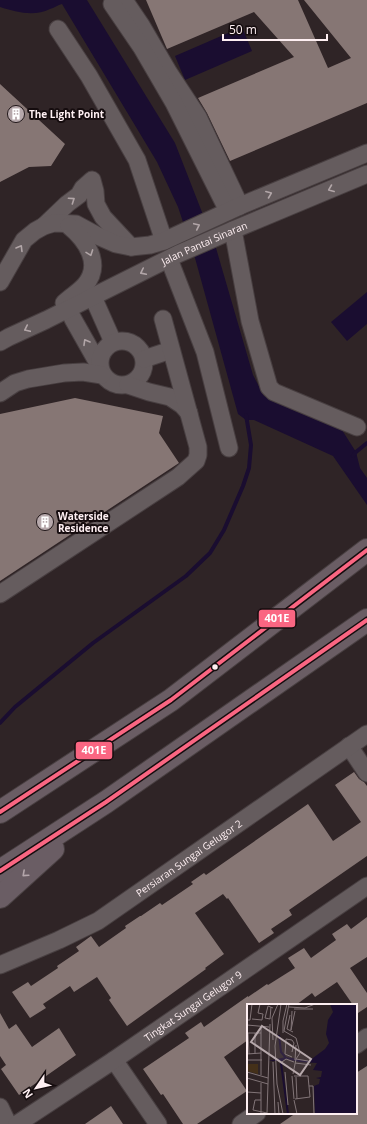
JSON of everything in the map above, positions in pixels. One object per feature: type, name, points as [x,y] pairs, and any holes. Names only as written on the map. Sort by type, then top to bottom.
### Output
[{"type":"highway","points":[[0,812],[171,700],[367,550]]},
{"type":"highway","points":[[0,871],[106,802],[367,620]]},
{"type":"highway","points":[[0,897],[106,802]]},
{"type":"street","points":[[118,2],[142,48],[174,103],[229,210]]},
{"type":"street","points":[[58,30],[89,76],[137,160],[169,239]]},
{"type":"street","name":"Jalan Pantai Sinaran","points":[[0,282],[24,240],[44,226],[54,223],[76,224],[116,244],[131,247],[150,245],[169,239],[229,210],[367,153]]},
{"type":"street","name":"Jalan Pantai Sinaran","points":[[0,342],[174,257],[233,230],[367,174]]},
{"type":"street","points":[[44,226],[67,204],[79,195],[83,188],[92,180],[96,204],[103,216],[131,247]]},
{"type":"street","name":"Jalan Pantai Sinaran","points":[[46,320],[86,284],[91,273],[93,262],[91,252],[77,233],[65,224]]},
{"type":"street","points":[[233,230],[250,321],[269,387],[274,392],[357,427]]},
{"type":"street","points":[[174,257],[205,352],[229,448]]},
{"type":"street","points":[[93,296],[112,342]]},
{"type":"street","points":[[68,309],[109,382],[118,385],[128,385],[170,397],[182,405],[189,413]]},
{"type":"street","points":[[0,594],[178,477],[196,461],[198,454],[195,435],[163,319]]},
{"type":"street","points":[[101,370],[100,356],[105,347],[112,342],[120,340],[128,341],[136,345],[141,351],[144,359],[144,367],[141,375],[128,385]]},
{"type":"street","points":[[144,359],[171,350]]},
{"type":"street","points":[[0,393],[15,383],[64,373],[101,370]]},
{"type":"street","name":"Persiaran Sungai Gelugor 2","points":[[0,965],[60,940],[98,921],[367,734]]},
{"type":"street","points":[[349,746],[367,773]]},
{"type":"street","name":"Tingkat Sungai Gelugor 9","points":[[17,1124],[114,1060],[367,886]]},
{"type":"street","points":[[357,1044],[367,1037]]},
{"type":"street","points":[[114,1060],[158,1124]]},
{"type":"street","points":[[0,1107],[8,1124]]},
{"type":"street","points":[[241,1124],[256,1114]]},
{"type":"shaded area","points":[[0,0],[87,0],[175,143],[216,248],[253,375],[264,396],[342,430],[356,452],[360,468],[367,478],[367,505],[333,456],[254,420],[246,420],[238,414],[195,258],[178,207],[157,162],[62,4],[38,13],[25,13],[0,7]]},
{"type":"shaded area","points":[[242,27],[252,51],[185,80],[175,56]]},
{"type":"shaded area","points":[[367,292],[367,324],[347,341],[331,322]]},
{"type":"building","points":[[146,0],[298,0],[328,68],[351,58],[304,0],[367,0],[367,103],[230,161],[207,113],[198,98],[294,57],[254,12],[167,49]]},
{"type":"building","name":"The Light Point","points":[[0,84],[65,144],[51,166],[29,167],[0,182]]},
{"type":"building","name":"Waterside Residence","points":[[75,398],[163,416],[159,433],[179,463],[0,581],[0,414]]},
{"type":"building","points":[[354,772],[367,786],[367,856],[289,910],[292,915],[271,929],[274,933],[259,943],[228,898],[227,899],[223,894],[195,913],[224,954],[205,968],[206,969],[127,1026],[109,1000],[111,998],[97,977],[74,992],[70,986],[43,1004],[46,1008],[30,1018],[12,992],[28,982],[31,986],[58,968],[57,966],[79,951],[76,947],[91,936],[99,947],[126,928],[125,926],[160,903],[162,905],[193,884],[191,882],[204,873],[206,875],[308,804],[333,841],[361,822],[335,785]]},
{"type":"building","points":[[367,917],[367,957],[350,968],[367,993],[367,1007],[358,1013],[357,1004],[352,1004],[337,982],[315,997],[312,993],[297,1004],[247,1004],[247,1041],[224,1057],[247,1091],[197,1124],[183,1124],[163,1094],[161,1095],[143,1069],[189,1038],[185,1033],[201,1022],[204,1027],[248,996],[295,968],[288,958],[304,948],[311,958],[336,940],[332,934],[347,924],[351,929]]},
{"type":"building","points":[[0,1013],[9,1029],[16,1024],[32,1047],[59,1028],[76,1055],[19,1095],[1,1069],[6,1065],[0,1056]]},
{"type":"building","points":[[367,1066],[367,1124],[280,1124],[295,1114],[357,1114],[357,1072]]},
{"type":"building","points":[[111,1106],[123,1124],[85,1124]]},
{"type":"waterway","points":[[0,723],[15,707],[93,643],[186,576],[210,553],[224,530],[249,468],[251,445],[246,415]]},
{"type":"waterway","points":[[353,456],[367,443]]},
{"type":"transit line","name":"401E","points":[[0,812],[171,700],[367,550]]},
{"type":"transit line","name":"401E","points":[[0,871],[106,802],[367,620]]},
{"type":"place","name":"The Light Point","points":[[16,114]]},
{"type":"place","name":"Waterside Residence","points":[[45,522]]}]
